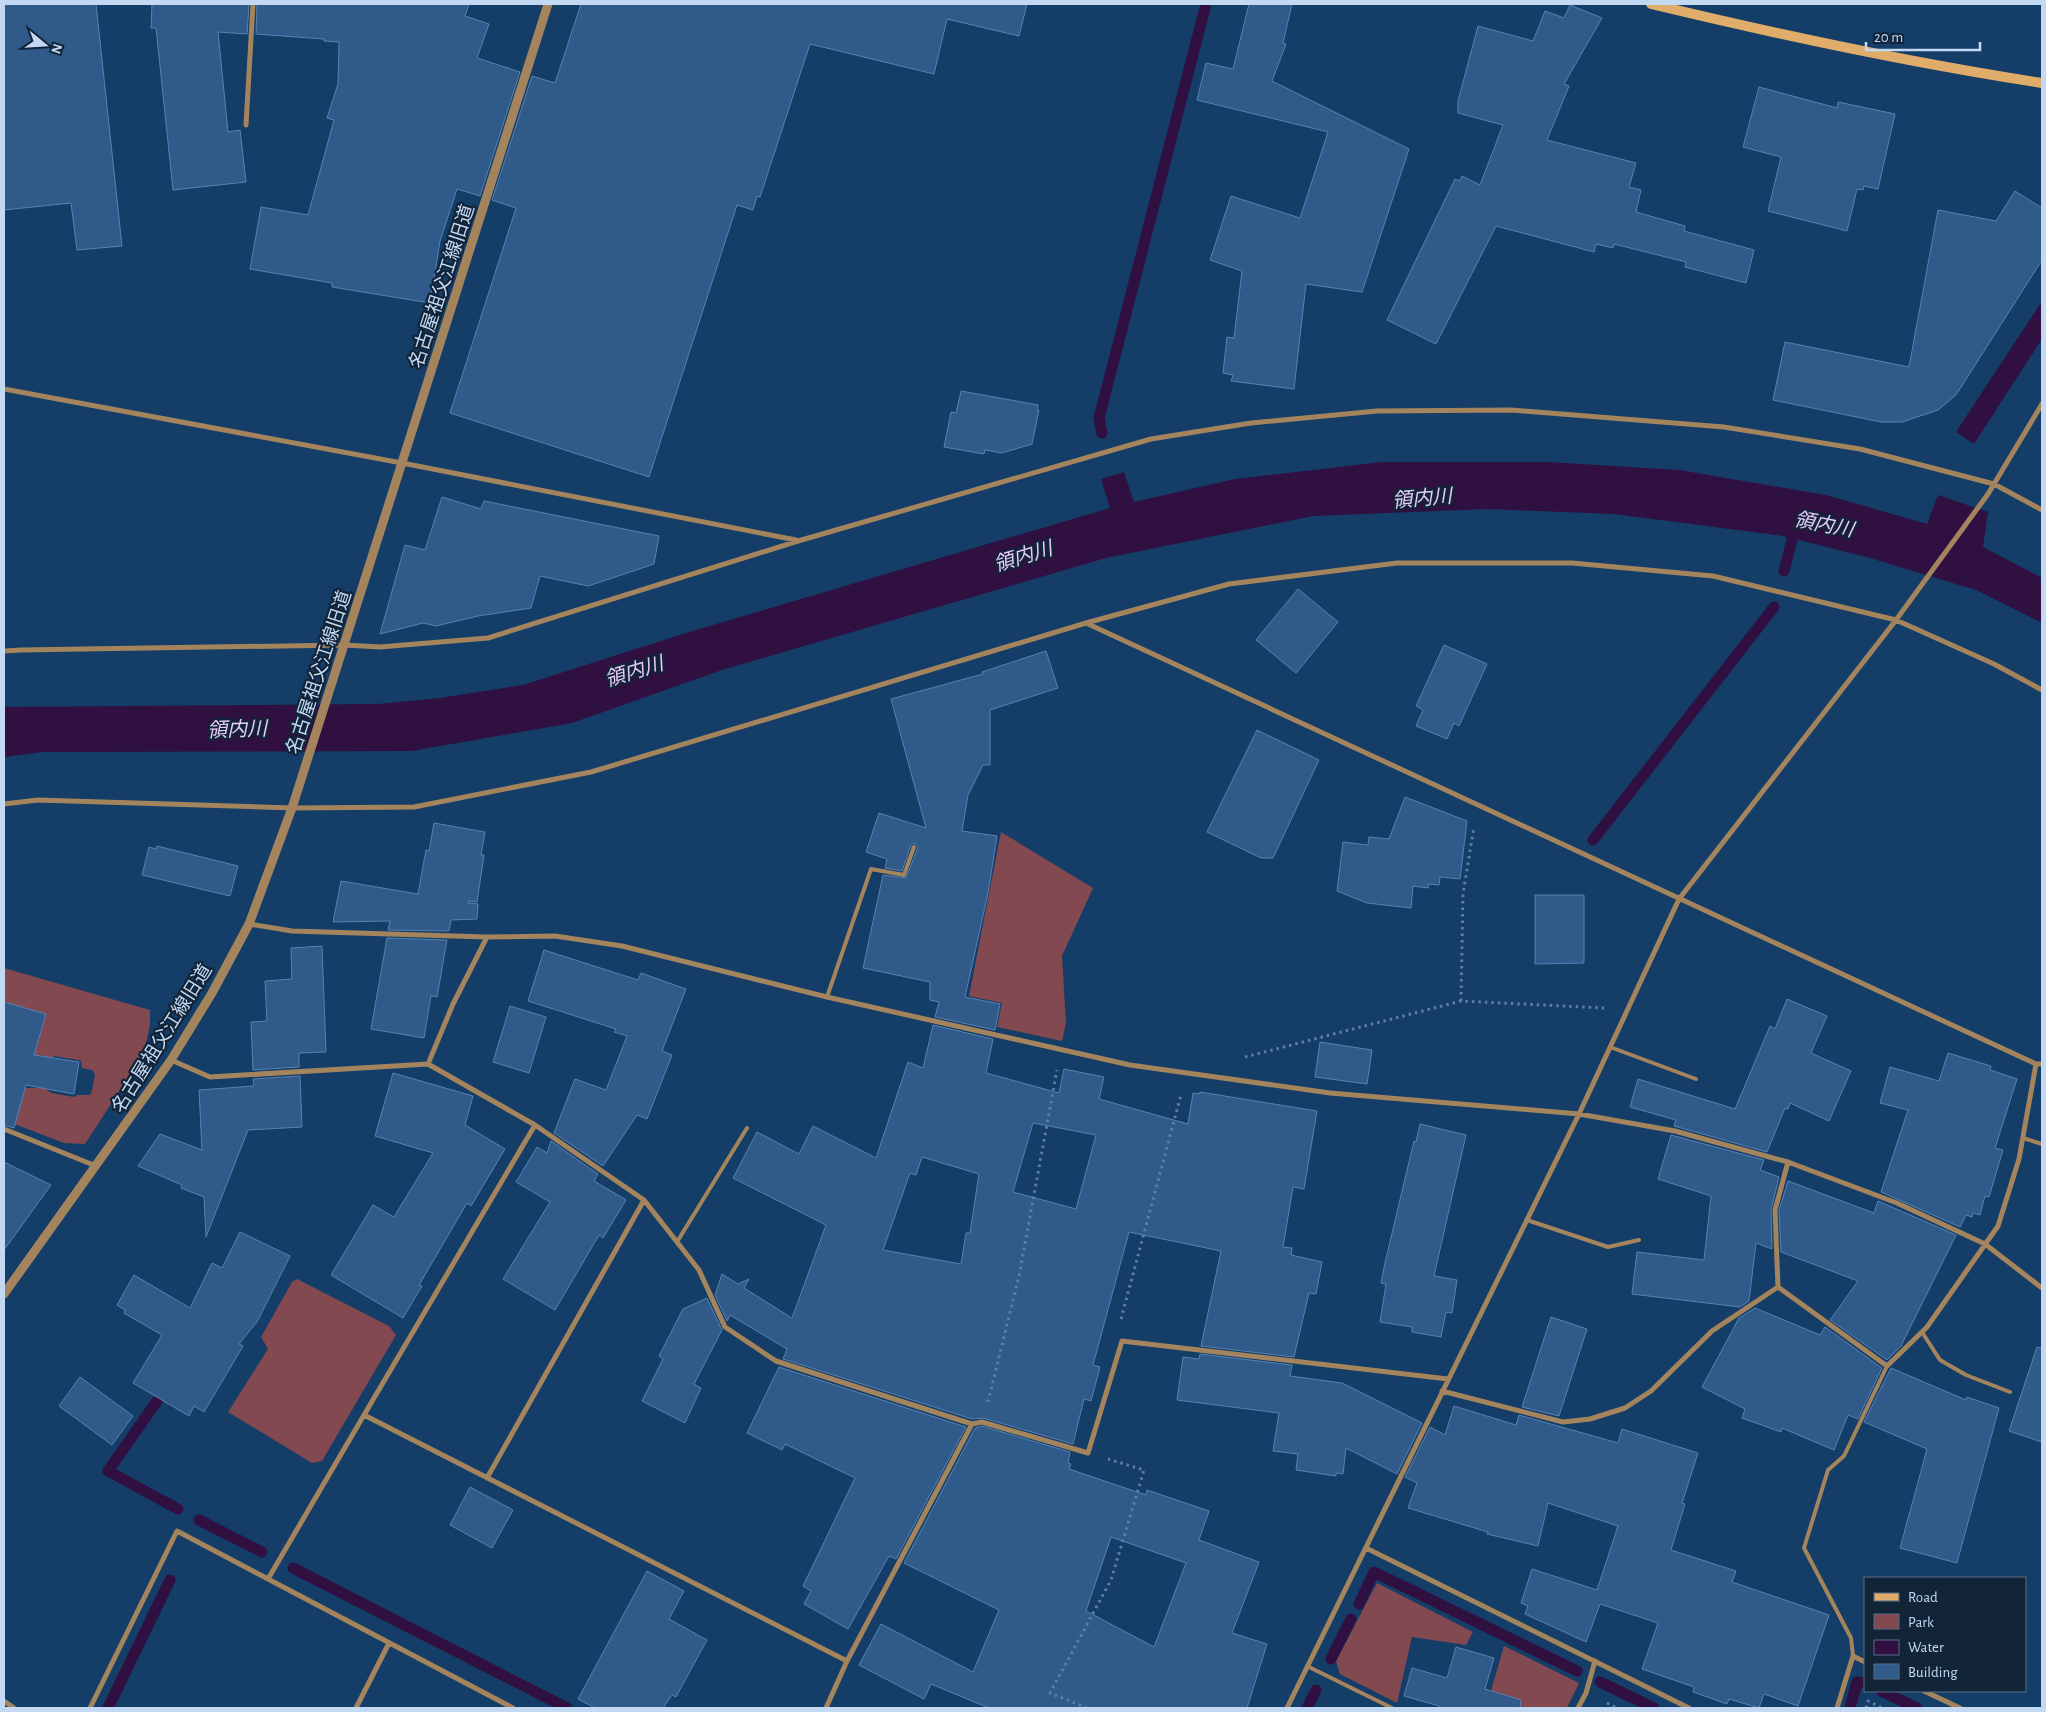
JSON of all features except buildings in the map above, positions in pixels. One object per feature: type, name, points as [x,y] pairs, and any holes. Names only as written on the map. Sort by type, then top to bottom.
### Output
[{"type":"main road","points":[[1651,4],[1756,28],[1986,74],[2042,83]]},
{"type":"street","points":[[246,125],[253,4]]},
{"type":"street","name":"名古屋祖父江線旧道","points":[[4,1294],[170,1060],[212,993],[249,924],[292,808],[548,4]]},
{"type":"street","points":[[4,389],[402,463],[798,541]]},
{"type":"street","points":[[1287,1708],[1579,1114],[1679,899],[1896,620],[1988,494],[2042,404]]},
{"type":"street","points":[[4,652],[31,649],[380,647],[488,638],[798,541],[1151,440],[1251,423],[1377,411],[1511,410],[1724,427],[1860,449],[1994,484],[2042,510]]},
{"type":"street","points":[[4,804],[38,800],[292,808],[414,807],[591,772],[1086,623],[1229,584],[1397,563],[1572,563],[1713,576],[1896,620],[1994,664],[2042,690]]},
{"type":"street","points":[[1086,623],[2036,1064],[2042,1064]]},
{"type":"street","points":[[249,924],[292,931],[488,937],[556,936],[622,946],[827,997],[1130,1065],[1330,1093],[1579,1114],[1675,1131],[1788,1162],[1896,1203],[1985,1244],[2042,1288]]},
{"type":"street","points":[[428,1064],[453,1004],[488,937]]},
{"type":"street","points":[[170,1060],[210,1077],[428,1064],[534,1125],[644,1200],[699,1270],[725,1327],[776,1361],[972,1424],[982,1422],[1088,1453],[1122,1341],[1448,1379]]},
{"type":"street","points":[[1778,1287],[1887,1366],[1922,1332],[1998,1226],[2019,1159],[2036,1064]]},
{"type":"street","points":[[268,1579],[534,1125]]},
{"type":"street","points":[[4,1129],[96,1166]]},
{"type":"street","points":[[1778,1287],[1775,1210],[1788,1162]]},
{"type":"street","points":[[487,1478],[644,1200]]},
{"type":"street","points":[[1442,1391],[1563,1422],[1590,1419],[1625,1408],[1644,1395],[1712,1331],[1778,1287]]},
{"type":"street","points":[[364,1415],[847,1661]]},
{"type":"street","points":[[826,1708],[847,1661],[972,1424]]},
{"type":"street","points":[[90,1708],[177,1531],[513,1708]]},
{"type":"street","points":[[1366,1548],[1689,1708]]},
{"type":"street","points":[[356,1708],[389,1643]]},
{"type":"street","points":[[1837,1708],[1853,1656],[1864,1662]]},
{"type":"street","points":[[1578,1708],[1586,1693],[1594,1661]]},
{"type":"street","points":[[1926,1692],[1960,1708]]},
{"type":"street","points":[[4,1701],[14,1708]]},
{"type":"lane","points":[[827,997],[871,869],[904,875],[914,847]]},
{"type":"lane","points":[[1610,1047],[1696,1079]]},
{"type":"lane","points":[[677,1242],[747,1128]]},
{"type":"lane","points":[[2023,1138],[2042,1144]]},
{"type":"lane","points":[[1526,1220],[1608,1247],[1639,1240]]},
{"type":"lane","points":[[1922,1332],[1940,1360],[1966,1375],[2010,1392]]},
{"type":"lane","points":[[1853,1656],[1851,1638],[1804,1548],[1828,1470],[1844,1456],[1887,1366]]},
{"type":"lane","points":[[1308,1666],[1392,1708]]},
{"type":"path","points":[[1461,1001],[1464,894],[1477,805]]},
{"type":"path","points":[[1240,1058],[1461,1001],[1628,1009]]},
{"type":"path","points":[[982,1422],[1019,1276],[1060,1050]]},
{"type":"path","points":[[1122,1341],[1118,1330],[1187,1073]]},
{"type":"path","points":[[1087,1708],[1050,1692],[1111,1580],[1144,1470],[1088,1453]]},
{"type":"path","points":[[1866,1708],[1868,1702],[1882,1708]]},
{"type":"green space","points":[[1001,832],[1093,888],[1062,956],[1066,1023],[1062,1041],[997,1027],[1002,1003],[969,996]]},
{"type":"green space","points":[[4,968],[150,1010],[150,1025],[144,1053],[85,1144],[64,1143],[4,1120],[4,1088],[20,1090],[22,1088],[45,1088],[51,1093],[74,1097],[77,1095],[90,1095],[95,1074],[92,1070],[82,1068],[81,1061],[78,1060],[54,1056],[51,1060],[29,1057],[24,1048],[4,1044]]},
{"type":"green space","points":[[297,1279],[389,1326],[396,1335],[322,1461],[312,1463],[228,1412],[268,1349],[261,1337],[292,1282]]},
{"type":"green space","points":[[1377,1583],[1473,1632],[1466,1645],[1412,1637],[1397,1703],[1340,1674],[1336,1661]]},
{"type":"green space","points":[[1504,1646],[1579,1683],[1567,1708],[1486,1708]]},
{"type":"water","points":[[2042,301],[2042,339],[1974,444],[1956,432]]},
{"type":"water","name":"領内川","points":[[1382,462],[1548,462],[1679,470],[1826,495],[1927,524],[1938,495],[1988,512],[1983,547],[2042,578],[2042,623],[1976,590],[1870,558],[1783,536],[1614,514],[1487,509],[1313,516],[1106,558],[722,670],[572,723],[412,751],[43,752],[4,757],[4,707],[378,704],[440,698],[523,685],[689,632],[1110,508],[1101,479],[1124,472],[1134,502],[1235,479]]},
{"type":"waterway","points":[[1102,433],[1099,418],[1206,4]]},
{"type":"waterway","name":"領内川","points":[[1784,571],[1796,524]]},
{"type":"waterway","points":[[1593,840],[1774,607]]},
{"type":"waterway","points":[[157,1401],[108,1471],[178,1509]]},
{"type":"waterway","points":[[199,1520],[262,1552]]},
{"type":"waterway","points":[[293,1568],[567,1708]]},
{"type":"waterway","points":[[1359,1604],[1374,1572],[1577,1671]]},
{"type":"waterway","points":[[108,1708],[170,1580]]},
{"type":"waterway","points":[[1331,1659],[1351,1619]]},
{"type":"waterway","points":[[1600,1682],[1654,1708]]},
{"type":"waterway","points":[[1850,1708],[1857,1682],[1864,1683]]},
{"type":"waterway","points":[[1307,1708],[1316,1690]]},
{"type":"waterway","points":[[1883,1692],[1917,1708]]}]
